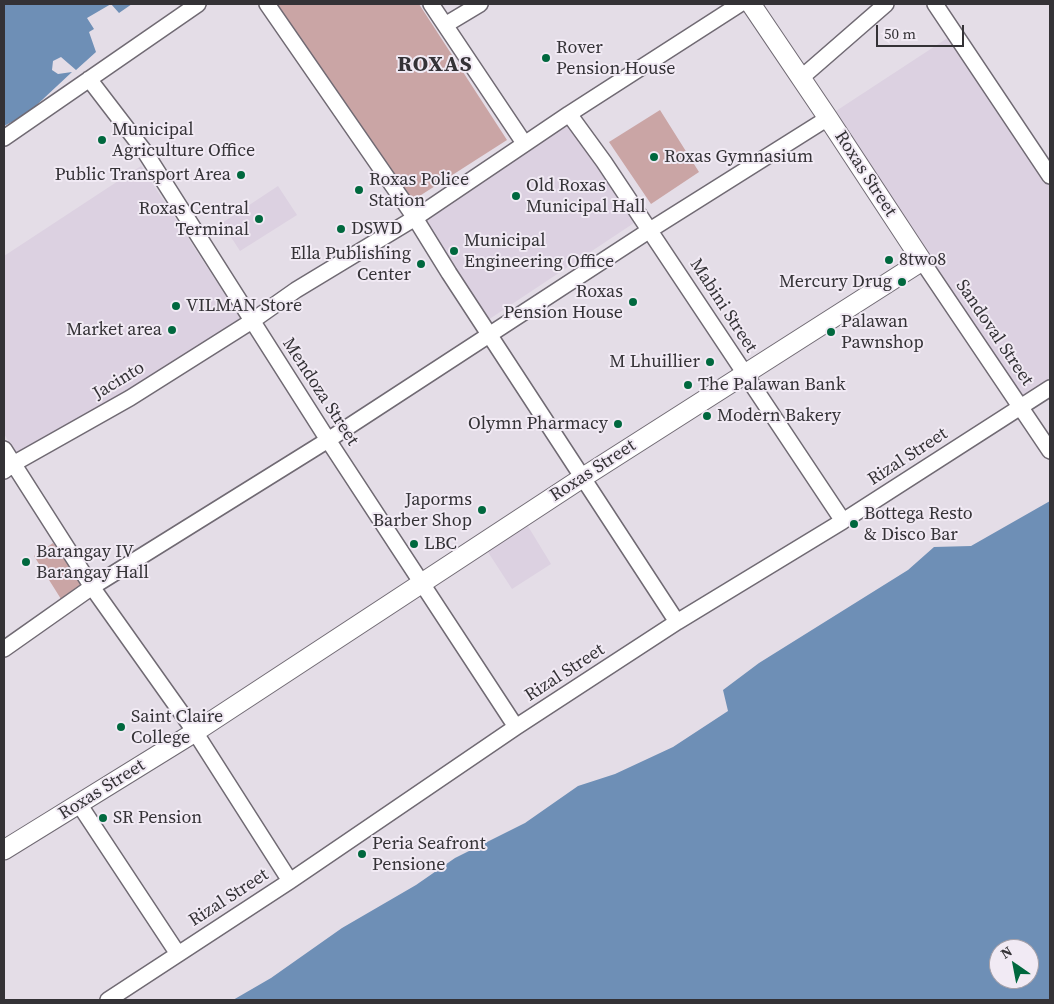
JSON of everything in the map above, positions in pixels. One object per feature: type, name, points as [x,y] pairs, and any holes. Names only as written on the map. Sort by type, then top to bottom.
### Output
[{"type":"main road","name":"Roxas Street","points":[[4,850],[195,732],[582,478],[922,261],[751,4]]},
{"type":"street","points":[[267,4],[415,218],[677,622]]},
{"type":"street","points":[[431,4],[524,143]]},
{"type":"street","points":[[445,25],[480,4]]},
{"type":"street","name":"Jacinto","points":[[8,467],[130,398],[296,290],[415,218],[524,143],[740,4]]},
{"type":"street","points":[[801,78],[886,4]]},
{"type":"street","points":[[934,4],[1049,172]]},
{"type":"street","points":[[4,138],[136,48],[189,6]]},
{"type":"street","name":"Mendoza Street","points":[[89,79],[145,152],[328,440],[516,727]]},
{"type":"street","name":"Mabini Street","points":[[569,114],[650,230],[843,521]]},
{"type":"street","points":[[4,649],[92,587],[328,440],[650,230],[828,118]]},
{"type":"street","name":"Sandoval Street","points":[[922,261],[1050,451]]},
{"type":"street","name":"Rizal Street","points":[[108,1000],[290,881],[516,727],[677,622],[843,521],[1050,388]]},
{"type":"street","points":[[4,449],[8,467],[195,732],[290,881]]},
{"type":"street","points":[[79,804],[178,954]]},
{"type":"shaded area","points":[[276,4],[419,4],[507,140],[407,204]]},
{"type":"shaded area","points":[[949,37],[1050,186],[1050,378],[1020,397],[836,111]]},
{"type":"shaded area","name":"Roxas Gymnasium","points":[[660,110],[699,172],[651,204],[609,142]]},
{"type":"shaded area","points":[[564,118],[634,223],[485,322],[417,217]]},
{"type":"shaded area","points":[[141,166],[241,319],[19,458],[4,434],[4,256]]},
{"type":"shaded area","name":"Roxas Central Terminal","points":[[278,186],[297,215],[240,251],[222,223]]},
{"type":"shaded area","points":[[526,523],[551,564],[512,589],[486,549]]},
{"type":"shaded area","points":[[53,543],[82,586],[61,599],[34,556]]},
{"type":"water","points":[[4,4],[111,4],[87,18],[94,29],[89,32],[96,52],[76,70],[61,57],[53,61],[52,70],[58,74],[72,72],[27,114],[4,126]]},
{"type":"water","points":[[111,4],[132,4],[119,13]]},
{"type":"water","points":[[1050,501],[1050,1000],[233,1000],[271,978],[342,928],[416,885],[455,858],[525,823],[578,786],[615,774],[673,747],[728,711],[723,690],[759,663],[908,570],[934,547],[971,546]]},
{"type":"place","name":"Rover Pension House","points":[[546,58]]},
{"type":"place","name":"Municipal Agriculture Office","points":[[102,140]]},
{"type":"place","name":"Roxas Gymnasium","points":[[654,157]]},
{"type":"place","name":"Public Transport Area","points":[[241,175]]},
{"type":"place","name":"Roxas Police Station","points":[[359,190]]},
{"type":"place","name":"Old Roxas Municipal Hall","points":[[516,196]]},
{"type":"place","name":"Roxas Central Terminal","points":[[259,219]]},
{"type":"place","name":"DSWD","points":[[341,229]]},
{"type":"place","name":"Municipal Engineering Office","points":[[454,251]]},
{"type":"place","name":"8two8","points":[[889,260]]},
{"type":"place","name":"Ella Publishing Center","points":[[421,264]]},
{"type":"place","name":"Mercury Drug","points":[[902,282]]},
{"type":"place","name":"Roxas Pension House","points":[[633,302]]},
{"type":"place","name":"VILMAN Store","points":[[176,306]]},
{"type":"place","name":"Market area","points":[[172,330]]},
{"type":"place","name":"Palawan Pawnshop","points":[[831,332]]},
{"type":"place","name":"M Lhuillier","points":[[710,362]]},
{"type":"place","name":"The Palawan Bank","points":[[688,385]]},
{"type":"place","name":"Modern Bakery","points":[[707,416]]},
{"type":"place","name":"Olymn Pharmacy","points":[[618,424]]},
{"type":"place","name":"Japorms Barber Shop","points":[[482,510]]},
{"type":"place","name":"Bottega Resto & Disco Bar","points":[[854,524]]},
{"type":"place","name":"LBC","points":[[414,544]]},
{"type":"place","name":"Barangay IV Barangay Hall","points":[[26,562]]},
{"type":"place","name":"Saint Claire College","points":[[121,727]]},
{"type":"place","name":"SR Pension","points":[[103,818]]},
{"type":"place","name":"Peria Seafront Pensione","points":[[362,854]]},
{"type":"district","name":"ROXAS","points":[[435,65]]}]
